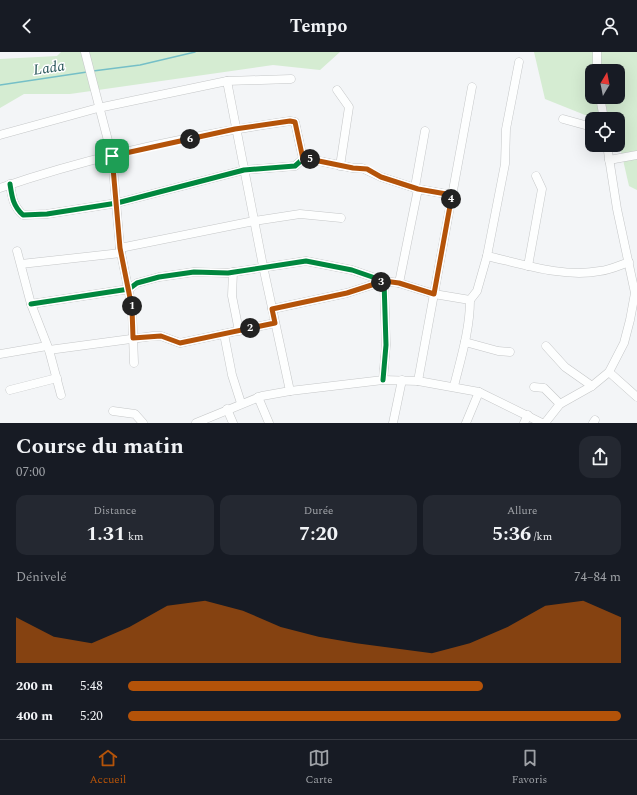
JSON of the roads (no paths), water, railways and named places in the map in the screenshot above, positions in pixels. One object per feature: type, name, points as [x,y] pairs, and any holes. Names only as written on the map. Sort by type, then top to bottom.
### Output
[{"type":"street","points":[[85,52],[98,108],[112,156],[120,251],[132,308],[134,363]]},
{"type":"street","points":[[597,52],[597,64]]},
{"type":"street","points":[[454,386],[465,342],[470,300],[477,291],[487,256],[504,164],[506,129],[519,62]]},
{"type":"street","points":[[0,135],[98,108],[227,81],[290,79]]},
{"type":"street","points":[[227,81],[235,129],[290,391]]},
{"type":"street","points":[[418,381],[472,87]]},
{"type":"street","points":[[338,90],[349,107],[340,166]]},
{"type":"street","points":[[563,119],[585,125]]},
{"type":"street","points":[[0,188],[112,156],[235,129],[290,121],[295,122],[303,159]]},
{"type":"street","points":[[399,283],[417,188],[425,130]]},
{"type":"street","points":[[545,423],[560,404],[592,386],[609,372],[624,343],[635,304],[636,288],[629,262],[607,152]]},
{"type":"street","points":[[608,160],[637,155]]},
{"type":"street","points":[[10,184],[13,203],[16,209],[23,215],[47,214],[117,202],[244,170],[295,166],[303,159],[309,159],[340,166],[367,169],[381,177],[417,188],[452,195]]},
{"type":"street","points":[[528,266],[542,189],[536,176]]},
{"type":"street","points":[[21,264],[120,251],[254,221],[300,214],[341,218]]},
{"type":"street","points":[[17,251],[32,304],[48,348],[61,395]]},
{"type":"street","points":[[487,256],[548,270],[589,273],[601,271],[629,262]]},
{"type":"street","points":[[32,304],[129,289],[138,283],[159,277],[194,272],[233,272],[263,266],[306,261],[352,270],[384,281],[399,283],[434,294],[470,300]]},
{"type":"street","points":[[233,272],[232,296],[239,331]]},
{"type":"street","points":[[272,309],[347,293],[384,281]]},
{"type":"street","points":[[383,380],[386,345],[384,281]]},
{"type":"street","points":[[0,354],[161,336],[180,343],[275,323]]},
{"type":"street","points":[[224,334],[232,375],[242,403]]},
{"type":"street","points":[[465,342],[498,351],[510,352]]},
{"type":"street","points":[[546,346],[565,367],[592,386]]},
{"type":"street","points":[[609,372],[636,394]]},
{"type":"street","points":[[10,390],[57,378]]},
{"type":"street","points":[[196,423],[258,397],[290,391],[383,380],[402,380],[454,386],[479,392],[526,419],[542,423]]},
{"type":"street","points":[[393,423],[402,380]]},
{"type":"street","points":[[534,387],[544,388],[560,404]]},
{"type":"street","points":[[466,423],[479,392]]},
{"type":"street","points":[[258,397],[268,423]]},
{"type":"street","points":[[227,409],[233,423]]},
{"type":"street","points":[[113,411],[135,414],[143,423]]},
{"type":"waterway","name":"Lada","points":[[93,71],[140,65],[195,52]]},
{"type":"waterway","name":"Lada","points":[[0,85],[87,72]]}]
